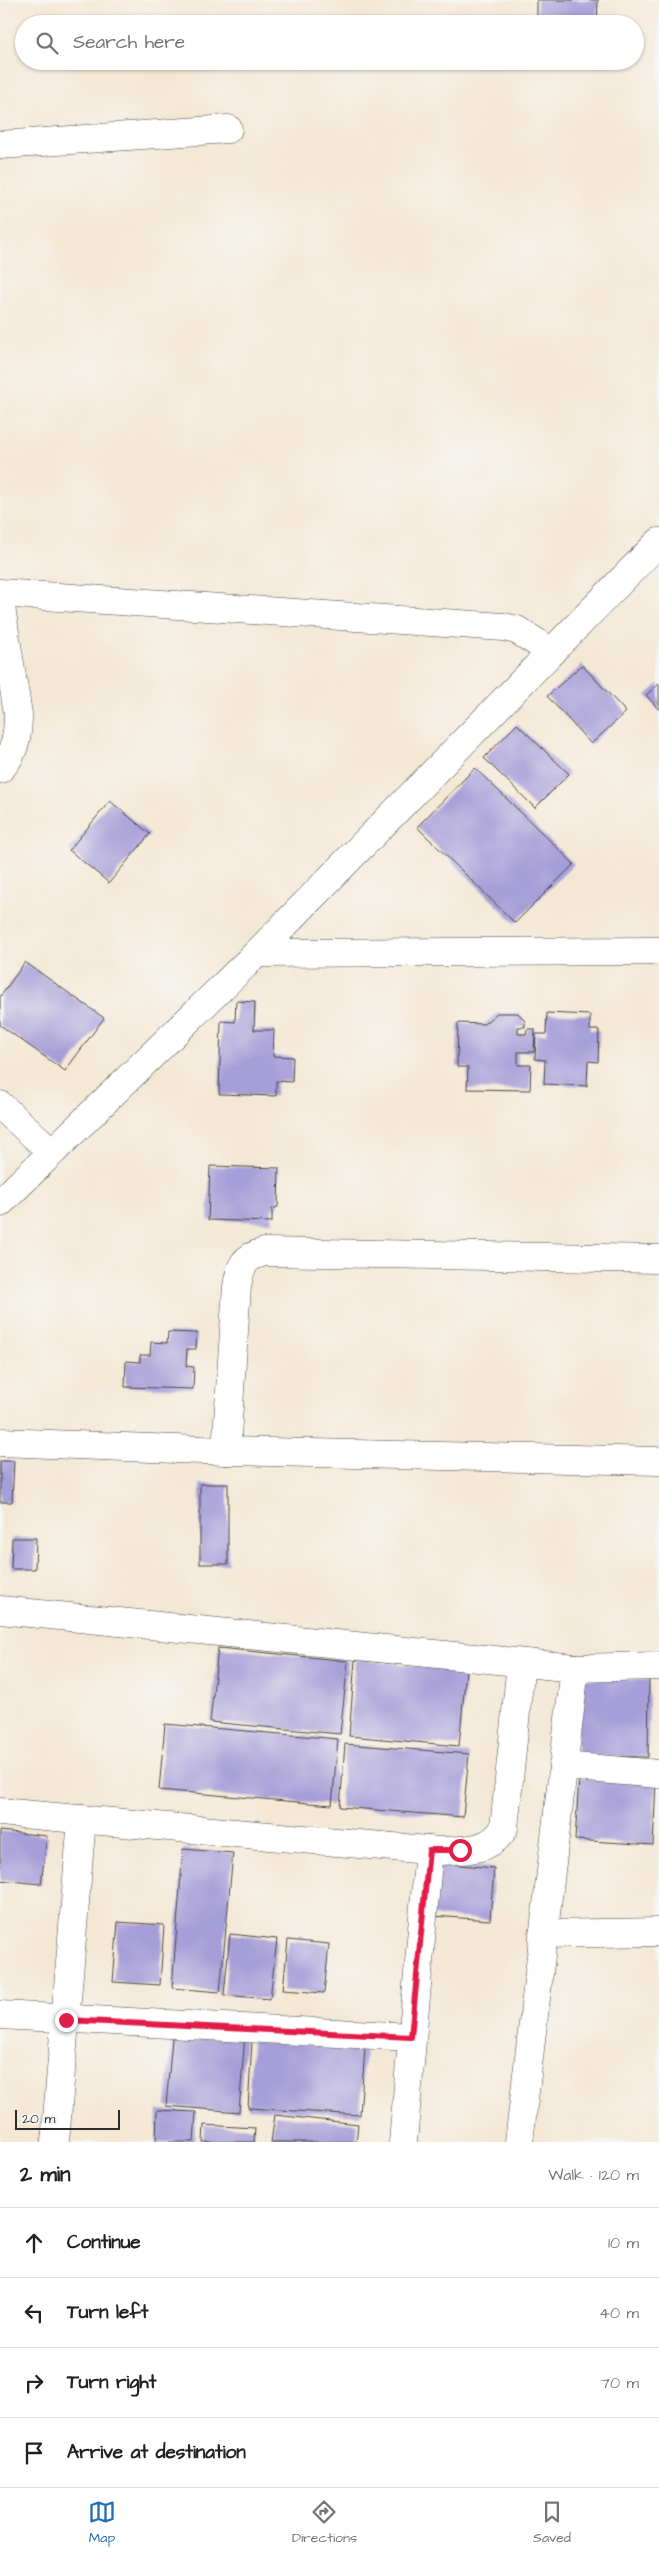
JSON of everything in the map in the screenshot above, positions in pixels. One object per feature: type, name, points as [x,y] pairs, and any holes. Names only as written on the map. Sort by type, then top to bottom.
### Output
[{"type":"street","points":[[0,145],[228,129]]},
{"type":"street","points":[[0,1204],[257,953],[659,542]]},
{"type":"street","points":[[0,593],[504,627],[517,630],[552,652]]},
{"type":"street","points":[[0,601],[18,714],[18,734],[14,750],[0,769]]},
{"type":"street","points":[[257,953],[659,951]]},
{"type":"street","points":[[0,1105],[52,1152]]},
{"type":"street","points":[[226,1451],[237,1286],[245,1260],[254,1255],[265,1252],[659,1259]]},
{"type":"street","points":[[0,1442],[226,1451],[659,1461]]},
{"type":"street","points":[[0,1610],[574,1668],[659,1666]]},
{"type":"street","points":[[0,1812],[429,1850],[460,1850],[484,1847],[499,1838],[504,1828],[521,1663]]},
{"type":"street","points":[[518,2142],[574,1668]]},
{"type":"street","points":[[563,1766],[659,1774]]},
{"type":"street","points":[[55,2142],[82,1820]]},
{"type":"street","points":[[403,2142],[429,1850]]},
{"type":"street","points":[[543,1934],[659,1932]]},
{"type":"street","points":[[0,2015],[411,2037]]},
{"type":"building","points":[[537,0],[598,0],[597,15],[537,15]]},
{"type":"building","points":[[582,665],[626,712],[591,744],[547,696]]},
{"type":"building","points":[[659,684],[659,710],[646,695]]},
{"type":"building","points":[[517,724],[569,774],[535,808],[484,758]]},
{"type":"building","points":[[475,768],[574,864],[515,923],[417,827]]},
{"type":"building","points":[[110,801],[150,834],[109,883],[69,850]]},
{"type":"building","points":[[25,962],[104,1018],[65,1071],[0,1025],[0,997]]},
{"type":"building","points":[[236,1001],[255,1002],[254,1030],[274,1030],[273,1056],[293,1057],[292,1082],[276,1081],[276,1096],[219,1094],[221,1021],[235,1022]]},
{"type":"building","points":[[497,1013],[518,1013],[525,1021],[525,1027],[518,1027],[518,1034],[526,1034],[527,1029],[535,1029],[534,1052],[518,1052],[518,1065],[531,1065],[530,1090],[467,1089],[468,1067],[457,1067],[458,1023],[484,1024]]},
{"type":"building","points":[[547,1013],[590,1015],[590,1030],[599,1030],[598,1062],[588,1061],[587,1086],[544,1084],[545,1060],[535,1059],[536,1034],[546,1034]]},
{"type":"building","points":[[210,1166],[279,1168],[278,1207],[272,1209],[272,1222],[208,1220]]},
{"type":"building","points":[[168,1332],[197,1333],[196,1349],[187,1349],[186,1366],[194,1367],[193,1389],[125,1387],[126,1361],[140,1362],[140,1355],[150,1355],[151,1342],[167,1343]]},
{"type":"building","points":[[0,1461],[14,1461],[12,1502],[0,1502]]},
{"type":"building","points":[[200,1484],[228,1484],[228,1564],[200,1564]]},
{"type":"building","points":[[12,1538],[36,1538],[35,1569],[11,1569]]},
{"type":"building","points":[[218,1648],[348,1661],[340,1734],[210,1722]]},
{"type":"building","points":[[355,1660],[466,1670],[459,1746],[349,1736]]},
{"type":"building","points":[[578,1679],[649,1680],[648,1757],[577,1756]]},
{"type":"building","points":[[165,1724],[338,1739],[332,1805],[159,1790]]},
{"type":"building","points":[[345,1744],[469,1754],[463,1817],[340,1807]]},
{"type":"building","points":[[579,1778],[656,1782],[653,1845],[575,1840]]},
{"type":"building","points":[[0,1831],[47,1836],[41,1884],[0,1880]]},
{"type":"building","points":[[183,1849],[233,1853],[220,1992],[172,1988]]},
{"type":"building","points":[[437,1863],[494,1868],[490,1920],[433,1916]]},
{"type":"building","points":[[118,1922],[164,1925],[160,1985],[113,1982]]},
{"type":"building","points":[[230,1934],[277,1939],[270,1999],[224,1995]]},
{"type":"building","points":[[288,1940],[329,1944],[324,1993],[283,1990]]},
{"type":"building","points":[[173,2028],[245,2034],[239,2112],[166,2106]]},
{"type":"building","points":[[252,2041],[365,2048],[360,2115],[248,2108]]},
{"type":"building","points":[[157,2110],[196,2112],[194,2142],[156,2142]]},
{"type":"building","points":[[275,2115],[358,2124],[356,2142],[271,2142]]},
{"type":"building","points":[[204,2125],[255,2128],[254,2142],[203,2142]]},
{"type":"route","points":[[66,2020],[411,2037],[429,1850],[460,1850]]}]
